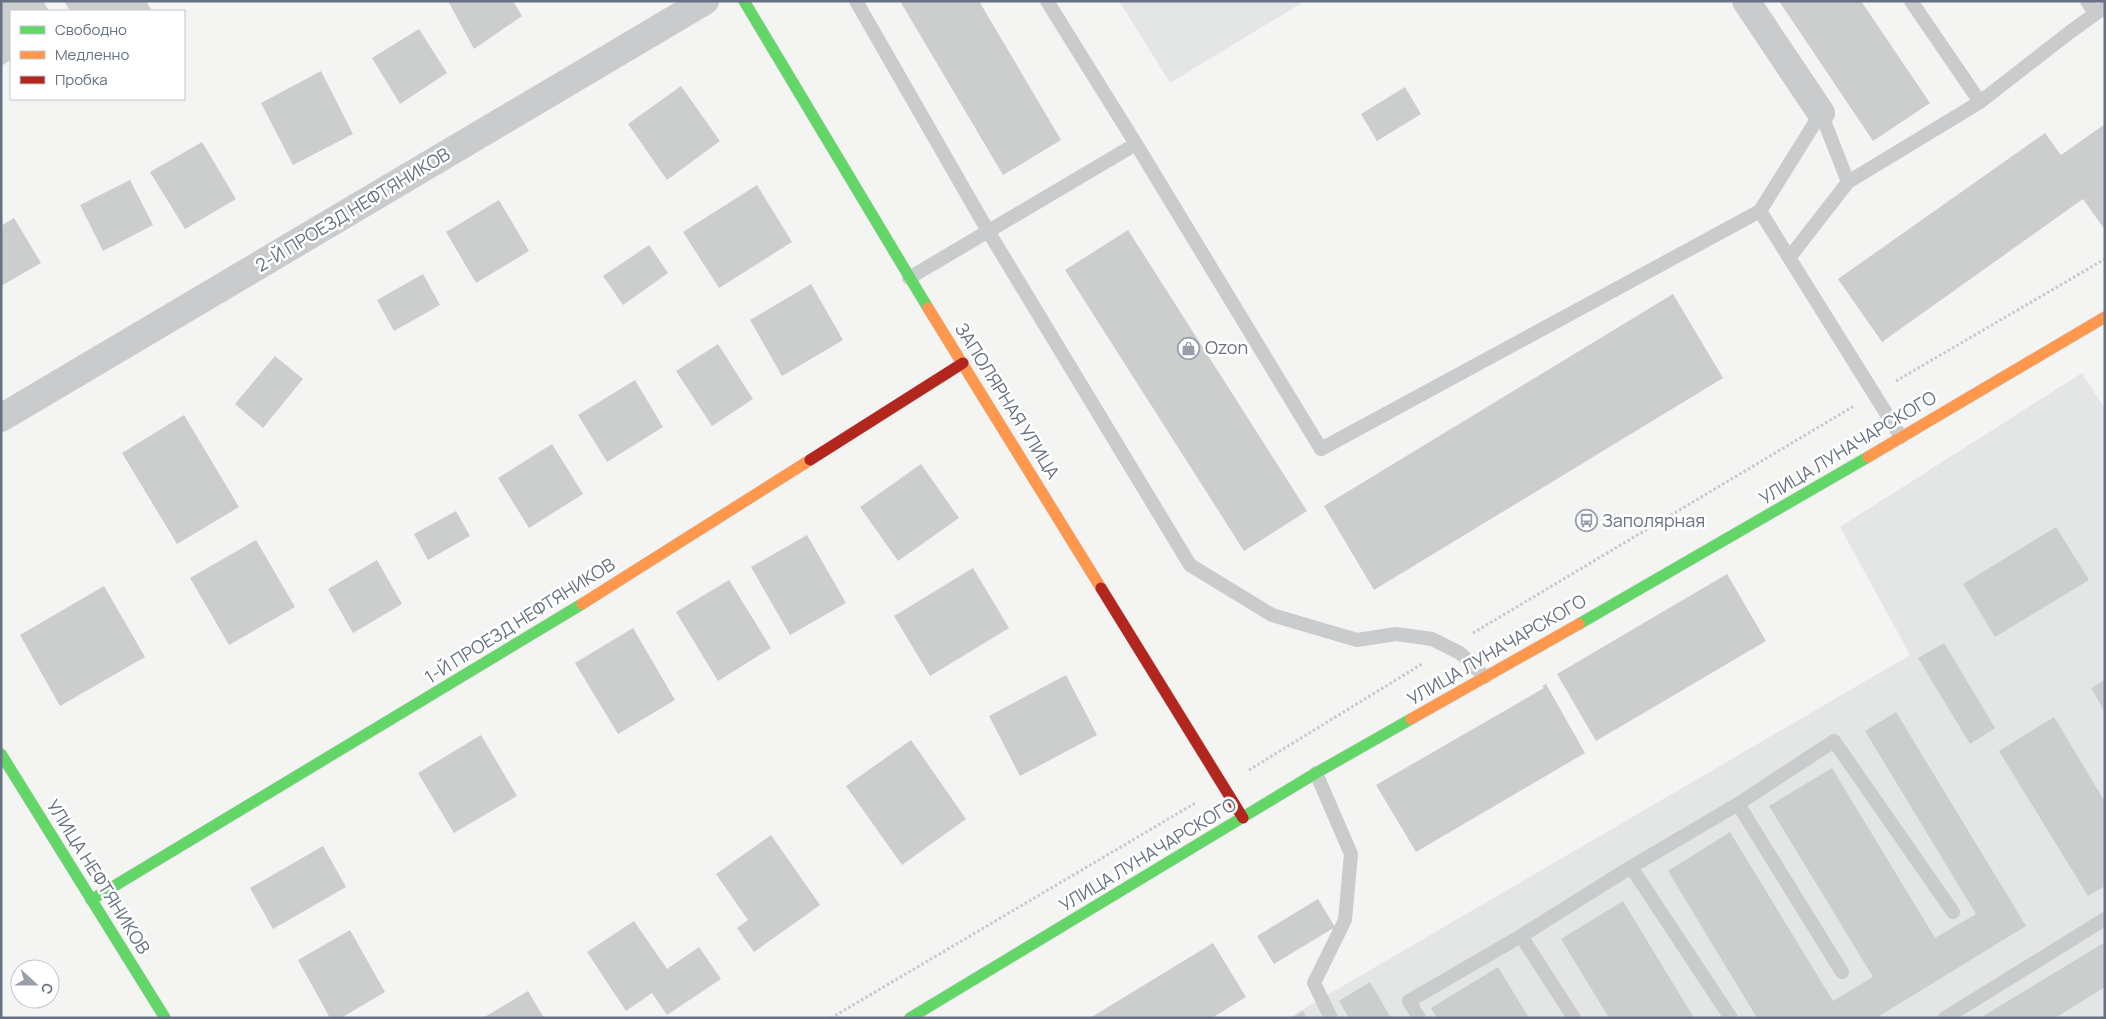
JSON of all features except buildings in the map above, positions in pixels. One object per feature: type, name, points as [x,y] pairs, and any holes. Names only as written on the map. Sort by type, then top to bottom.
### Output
[{"type":"street","name":"2-Й ПРОЕЗД НЕФТЯНИКОВ","points":[[1,418],[705,1]]},
{"type":"street","name":"ЗАПОЛЯРНАЯ УЛИЦА","points":[[744,1],[909,278],[1243,818]]},
{"type":"street","points":[[1746,1],[1821,113]]},
{"type":"street","name":"УЛИЦА ЛУНАЧАРСКОГО","points":[[910,1018],[1316,773],[1762,520],[2105,317]]},
{"type":"street","name":"1-Й ПРОЕЗД НЕФТЯНИКОВ","points":[[91,900],[539,631],[963,363]]},
{"type":"street","name":"УЛИЦА НЕФТЯНИКОВ","points":[[1,754],[165,1018]]},
{"type":"lane","points":[[856,1],[988,231],[1190,565],[1272,615],[1357,640],[1396,634],[1432,639],[1460,653],[1485,677]]},
{"type":"lane","points":[[1047,1],[1321,449],[1760,211],[1821,113]]},
{"type":"lane","points":[[1911,1],[1980,102]]},
{"type":"lane","points":[[1789,258],[1848,182],[1980,102],[2100,10],[2087,1]]},
{"type":"lane","points":[[1821,113],[1848,182]]},
{"type":"lane","points":[[909,278],[1136,144]]},
{"type":"lane","points":[[1760,211],[1901,437]]},
{"type":"lane","points":[[1419,1018],[1409,1001],[1521,936],[1631,867],[1738,804],[1834,741],[1953,912]]},
{"type":"lane","points":[[1316,773],[1351,854],[1346,920],[1314,983],[1332,1018]]},
{"type":"lane","points":[[1738,804],[1842,972]]},
{"type":"lane","points":[[1631,867],[1731,1018]]},
{"type":"lane","points":[[1945,1018],[2105,919]]},
{"type":"lane","points":[[1521,936],[1574,1018]]},
{"type":"shaded area","points":[[1119,1],[1305,1],[1170,83]]},
{"type":"shaded area","points":[[2082,373],[2105,409],[2105,1018],[1288,1018],[1910,655],[1840,527]]},
{"type":"traffic: fast","points":[[744,1],[928,308]]},
{"type":"traffic: fast","points":[[1579,624],[1868,457]]},
{"type":"traffic: fast","points":[[91,900],[582,604]]},
{"type":"traffic: fast","points":[[910,1018],[1316,773],[1411,719]]},
{"type":"traffic: fast","points":[[1,754],[165,1018]]},
{"type":"traffic: slow","points":[[928,308],[1101,588]]},
{"type":"traffic: slow","points":[[1868,457],[2105,317]]},
{"type":"traffic: slow","points":[[582,604],[810,460]]},
{"type":"traffic: slow","points":[[1411,719],[1579,624]]},
{"type":"traffic: jam","points":[[810,460],[963,363]]},
{"type":"traffic: jam","points":[[1101,588],[1243,818]]},
{"type":"place","name":"Ozon","points":[[1189,348]]},
{"type":"place","name":"Заполярная","points":[[1586,521]]}]
